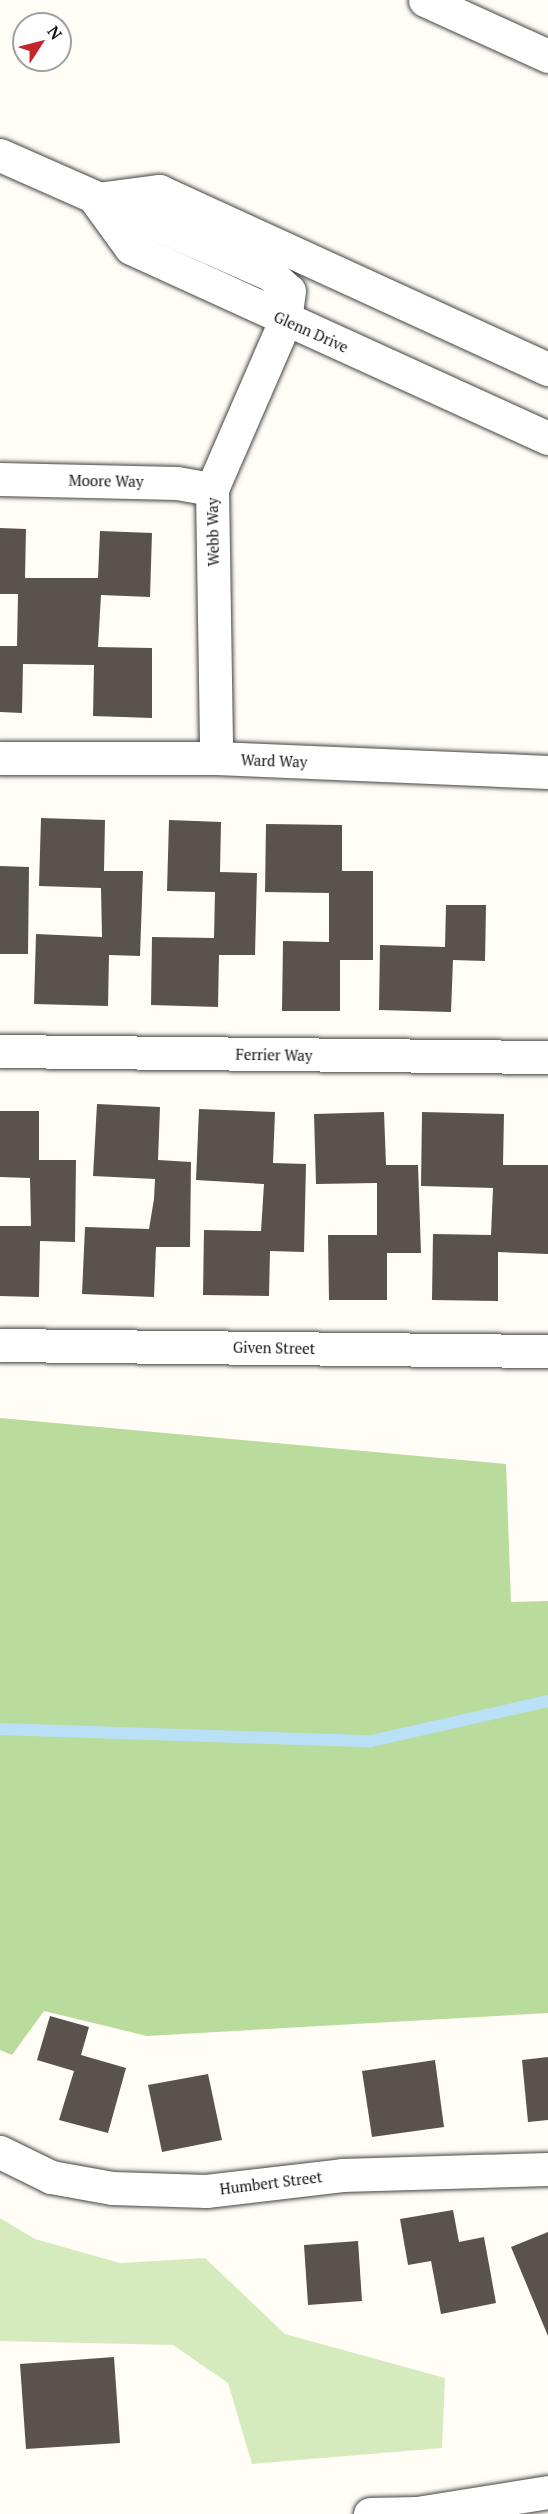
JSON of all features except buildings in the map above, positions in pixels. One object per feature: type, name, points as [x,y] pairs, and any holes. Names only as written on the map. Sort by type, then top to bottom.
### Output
[{"type":"street","points":[[425,0],[548,56]]},
{"type":"street","points":[[0,155],[95,199],[159,191],[548,369]]},
{"type":"street","name":"Webb Way","points":[[95,199],[270,274],[289,291],[285,321],[212,489],[216,758]]},
{"type":"street","name":"Glenn Drive","points":[[285,321],[548,438]]},
{"type":"street","name":"Moore Way","points":[[0,479],[177,483],[212,489]]},
{"type":"street","name":"Ward Way","points":[[0,758],[216,758],[548,772]]},
{"type":"street","name":"Ferrier Way","points":[[0,1051],[548,1058]]},
{"type":"street","name":"Given Street","points":[[0,1344],[548,1352]]},
{"type":"street","name":"Humbert Street","points":[[0,2152],[51,2177],[112,2188],[206,2191],[342,2175],[548,2169]]},
{"type":"street","points":[[370,2514],[417,2513],[548,2492]]},
{"type":"green space","points":[[0,1418],[506,1464],[511,1602],[548,1601],[548,2013],[147,2036],[44,2011],[12,2055],[0,2050]]},
{"type":"green space","points":[[0,2218],[35,2239],[120,2263],[205,2258],[285,2334],[445,2378],[442,2448],[252,2464],[228,2383],[173,2345],[0,2341]]},
{"type":"waterway","points":[[0,1729],[371,1741],[548,1701]]}]
